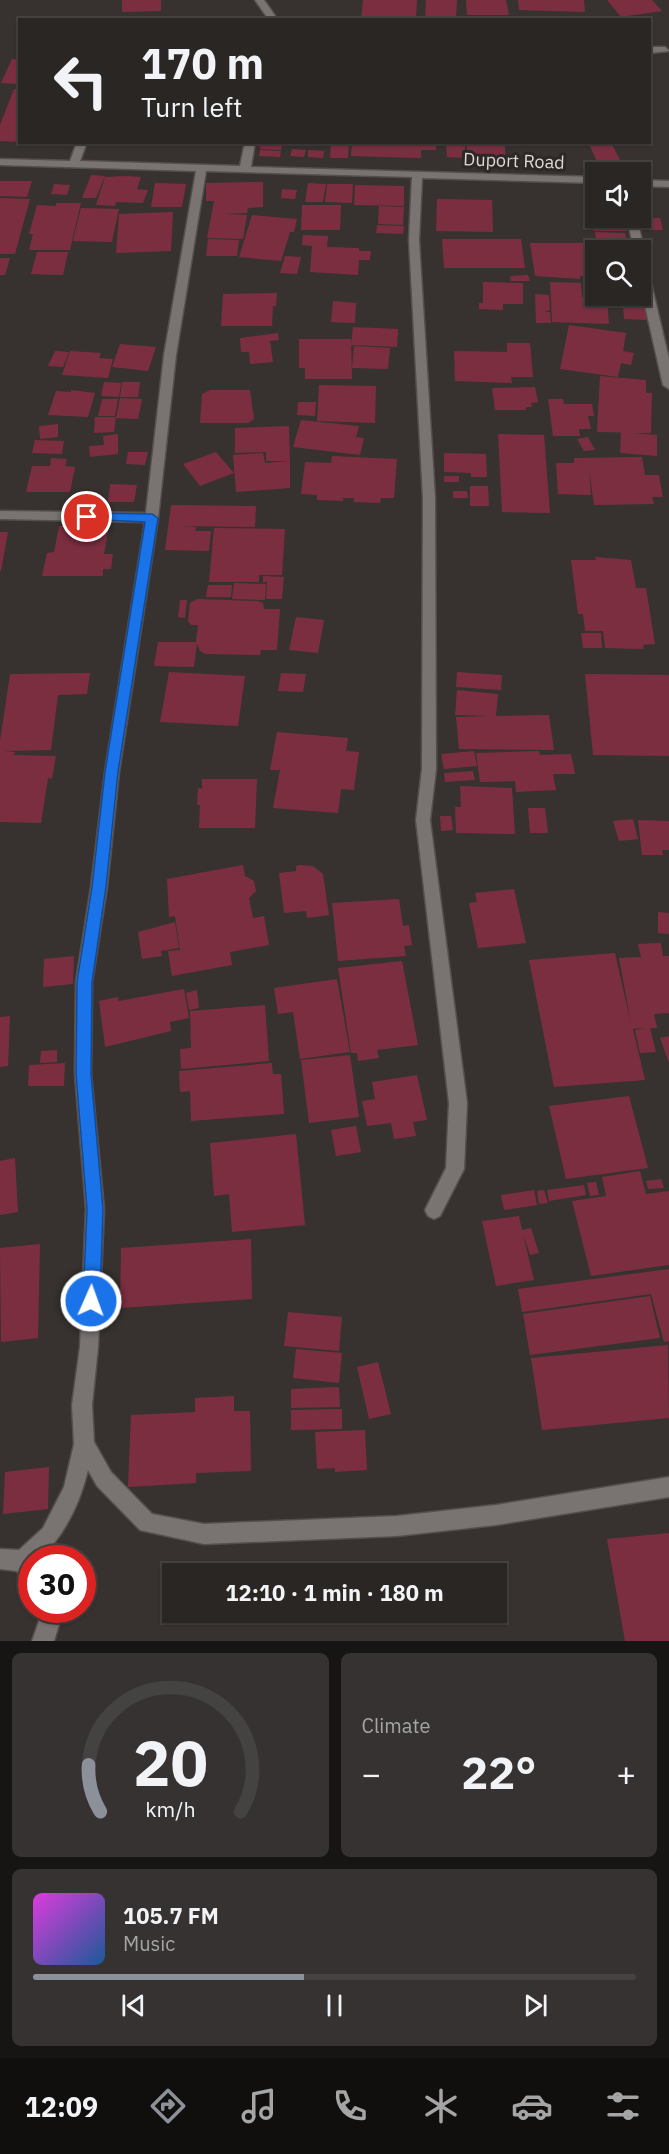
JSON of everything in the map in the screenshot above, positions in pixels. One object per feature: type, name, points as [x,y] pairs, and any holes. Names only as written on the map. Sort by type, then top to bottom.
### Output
[{"type":"street","points":[[259,0],[272,18]]},
{"type":"street","points":[[651,50],[665,50]]},
{"type":"street","points":[[74,164],[81,144]]},
{"type":"street","points":[[245,169],[250,144]]},
{"type":"street","name":"Duport Road","points":[[0,162],[585,180]]},
{"type":"street","points":[[43,1545],[73,1489],[84,1444],[82,1405],[89,1347],[95,1209],[83,1074],[84,982],[99,887],[112,772],[152,518],[170,355],[202,168]]},
{"type":"street","points":[[417,173],[414,240],[429,498],[429,769],[423,820],[458,1103],[455,1169],[434,1210]]},
{"type":"street","points":[[651,183],[669,184]]},
{"type":"street","points":[[651,306],[669,385]]},
{"type":"street","points":[[0,515],[152,518]]},
{"type":"street","points":[[84,1444],[104,1479],[147,1523],[204,1534],[397,1526],[496,1515],[669,1487]]},
{"type":"street","points":[[0,1559],[18,1566]]},
{"type":"street","points":[[43,1641],[49,1623]]},
{"type":"building","points":[[122,0],[161,0],[161,11],[122,12]]},
{"type":"building","points":[[363,0],[417,0],[416,18],[361,18]]},
{"type":"building","points":[[426,0],[457,0],[456,18],[425,18]]},
{"type":"building","points":[[466,0],[506,0],[509,15],[467,15]]},
{"type":"building","points":[[518,0],[584,0],[585,12],[519,10]]},
{"type":"building","points":[[607,0],[652,0],[662,11],[621,17]]},
{"type":"building","points":[[12,59],[18,60],[18,84],[1,83]]},
{"type":"building","points":[[14,89],[18,90],[18,142],[0,141],[0,125]]},
{"type":"building","points":[[261,144],[282,144],[281,150],[260,149]]},
{"type":"building","points":[[331,144],[349,144],[348,158],[330,158]]},
{"type":"building","points":[[352,144],[436,144],[436,150],[421,150],[421,158],[351,156]]},
{"type":"building","points":[[446,144],[465,144],[465,158],[447,157]]},
{"type":"building","points":[[467,144],[505,144],[505,160],[467,159]]},
{"type":"building","points":[[506,144],[545,144],[545,145]]},
{"type":"building","points":[[589,144],[612,144],[621,162],[597,162]]},
{"type":"building","points":[[292,149],[306,150],[304,157],[290,156]]},
{"type":"building","points":[[260,150],[281,151],[280,157],[259,156]]},
{"type":"building","points":[[308,150],[324,151],[323,158],[308,157]]},
{"type":"building","points":[[91,175],[105,176],[96,198],[82,198]]},
{"type":"building","points":[[105,177],[141,177],[137,189],[148,190],[143,203],[116,202],[115,206],[96,205]]},
{"type":"building","points":[[0,181],[32,181],[27,197],[0,196]]},
{"type":"building","points":[[263,182],[263,207],[248,208],[247,213],[225,214],[247,215],[243,239],[207,238],[214,201],[206,201],[206,183]]},
{"type":"building","points":[[155,183],[186,184],[182,207],[151,207]]},
{"type":"building","points":[[308,183],[326,184],[323,202],[305,202]]},
{"type":"building","points":[[54,184],[70,185],[67,195],[51,194]]},
{"type":"building","points":[[327,184],[353,184],[352,203],[325,202]]},
{"type":"building","points":[[355,185],[404,186],[404,206],[354,205]]},
{"type":"building","points":[[282,189],[297,190],[295,199],[281,198]]},
{"type":"building","points":[[0,198],[30,199],[15,254],[0,254]]},
{"type":"building","points":[[437,199],[492,200],[493,232],[436,231]]},
{"type":"building","points":[[56,203],[81,203],[70,250],[29,250],[33,234],[29,234],[37,205],[56,206]]},
{"type":"building","points":[[302,205],[341,205],[340,230],[301,230]]},
{"type":"building","points":[[379,206],[404,207],[403,225],[378,224]]},
{"type":"building","points":[[81,208],[119,209],[112,242],[73,241]]},
{"type":"building","points":[[173,212],[171,251],[116,253],[119,214]]},
{"type":"building","points":[[252,215],[297,219],[294,232],[290,232],[281,261],[239,257]]},
{"type":"building","points":[[651,218],[660,218],[663,230],[653,230]]},
{"type":"building","points":[[377,225],[404,226],[403,234],[376,233]]},
{"type":"building","points":[[593,228],[626,228],[627,231],[593,231]]},
{"type":"building","points":[[595,232],[625,233],[627,240],[596,240]]},
{"type":"building","points":[[303,235],[328,236],[327,247],[359,248],[359,251],[371,251],[370,260],[359,260],[358,275],[310,272],[312,246],[302,245]]},
{"type":"building","points":[[208,239],[239,240],[237,256],[206,256]]},
{"type":"building","points":[[442,239],[521,239],[525,268],[444,268]]},
{"type":"building","points":[[530,243],[585,243],[585,276],[580,276],[580,279],[535,276]]},
{"type":"building","points":[[37,252],[68,252],[63,275],[31,274]]},
{"type":"building","points":[[285,256],[301,257],[297,274],[280,273]]},
{"type":"building","points":[[0,258],[10,258],[5,275],[0,275]]},
{"type":"building","points":[[528,275],[530,281],[511,281],[510,276]]},
{"type":"building","points":[[483,282],[523,283],[523,304],[503,304],[503,310],[479,309],[479,303],[483,303]]},
{"type":"building","points":[[550,282],[581,283],[585,306],[608,306],[609,324],[552,322]]},
{"type":"building","points":[[277,293],[276,306],[273,306],[272,326],[221,326],[223,294]]},
{"type":"building","points":[[535,294],[549,295],[550,310],[544,312],[550,312],[551,323],[536,323]]},
{"type":"building","points":[[333,301],[356,303],[355,323],[331,322]]},
{"type":"building","points":[[623,306],[647,306],[647,320],[624,319]]},
{"type":"building","points":[[569,325],[626,333],[623,351],[634,353],[631,365],[621,363],[618,377],[560,369]]},
{"type":"building","points":[[353,327],[398,329],[397,347],[351,345]]},
{"type":"building","points":[[278,333],[279,340],[270,341],[273,362],[250,364],[249,352],[241,352],[240,338]]},
{"type":"building","points":[[299,339],[351,339],[352,379],[305,379],[305,368],[299,368]]},
{"type":"building","points":[[507,343],[530,343],[533,377],[511,377],[512,383],[455,381],[454,351],[507,352]]},
{"type":"building","points":[[120,344],[156,347],[148,371],[112,367]]},
{"type":"building","points":[[354,346],[390,348],[388,369],[352,368]]},
{"type":"building","points":[[55,351],[69,352],[63,367],[48,366]]},
{"type":"building","points":[[70,351],[101,353],[99,358],[113,359],[108,378],[62,375]]},
{"type":"building","points":[[600,376],[646,380],[646,393],[652,393],[651,433],[597,432]]},
{"type":"building","points":[[104,382],[121,383],[119,397],[101,396]]},
{"type":"building","points":[[122,382],[140,382],[138,397],[120,397]]},
{"type":"building","points":[[319,385],[376,386],[375,423],[317,421]]},
{"type":"building","points":[[535,387],[538,402],[531,403],[532,407],[526,407],[526,410],[495,410],[492,388]]},
{"type":"building","points":[[71,390],[95,393],[88,417],[48,415],[56,391],[71,392]]},
{"type":"building","points":[[210,390],[250,390],[254,419],[248,423],[200,423],[202,394]]},
{"type":"building","points":[[120,398],[142,399],[138,419],[116,418]]},
{"type":"building","points":[[102,399],[118,399],[115,416],[98,416]]},
{"type":"building","points":[[548,399],[563,399],[564,404],[592,404],[594,416],[588,416],[591,429],[579,429],[580,436],[553,436]]},
{"type":"building","points":[[298,402],[316,402],[315,416],[297,415]]},
{"type":"building","points":[[95,417],[116,417],[114,432],[94,433]]},
{"type":"building","points":[[301,420],[359,426],[356,437],[364,438],[360,455],[293,447]]},
{"type":"building","points":[[58,424],[58,437],[40,439],[39,426]]},
{"type":"building","points":[[289,426],[290,461],[266,461],[266,452],[235,453],[235,428]]},
{"type":"building","points":[[621,432],[657,435],[657,456],[620,453]]},
{"type":"building","points":[[118,434],[118,454],[90,457],[89,446],[104,445],[103,436]]},
{"type":"building","points":[[498,434],[544,435],[550,513],[502,512]]},
{"type":"building","points":[[588,437],[595,450],[584,451],[577,439]]},
{"type":"building","points":[[35,440],[64,441],[62,454],[32,453]]},
{"type":"building","points":[[128,452],[148,452],[145,465],[126,464]]},
{"type":"building","points":[[216,452],[234,473],[200,486],[183,464]]},
{"type":"building","points":[[263,453],[265,463],[290,461],[290,488],[236,492],[233,455]]},
{"type":"building","points":[[444,453],[486,454],[487,477],[471,477],[471,473],[444,472]]},
{"type":"building","points":[[332,456],[397,459],[394,498],[381,498],[380,503],[354,502],[354,498],[343,498],[343,501],[317,500],[317,495],[301,494],[305,462],[331,463]]},
{"type":"building","points":[[642,457],[645,475],[659,475],[663,497],[652,497],[654,504],[594,505],[589,469],[591,495],[558,494],[556,463],[574,463],[574,458]]},
{"type":"building","points":[[51,458],[67,459],[65,466],[75,467],[70,492],[26,492],[32,466],[50,466]]},
{"type":"building","points":[[444,476],[459,476],[459,482],[444,482]]},
{"type":"building","points":[[110,484],[137,485],[134,502],[108,502]]},
{"type":"building","points":[[470,486],[488,486],[489,506],[470,506]]},
{"type":"building","points":[[453,491],[467,491],[468,498],[453,498]]},
{"type":"building","points":[[171,505],[256,506],[255,527],[178,526],[196,527],[195,531],[211,531],[209,551],[165,550]]},
{"type":"building","points":[[59,526],[109,527],[104,554],[113,554],[111,569],[103,569],[103,576],[42,576],[47,553],[54,552]]},
{"type":"building","points":[[214,528],[285,529],[282,575],[259,575],[259,582],[209,582]]},
{"type":"building","points":[[0,532],[8,532],[1,571],[0,571]]},
{"type":"building","points":[[595,557],[631,560],[636,588],[646,588],[655,644],[643,645],[644,649],[605,648],[603,631],[585,631],[583,614],[578,614],[571,560],[596,560]]},
{"type":"building","points":[[263,576],[284,577],[282,599],[266,599],[267,581],[263,583]]},
{"type":"building","points":[[234,583],[266,584],[265,600],[232,599]]},
{"type":"building","points":[[208,585],[232,585],[231,597],[206,597]]},
{"type":"building","points":[[197,599],[258,601],[263,603],[264,609],[280,609],[277,650],[261,650],[260,655],[206,654],[200,651],[196,641],[198,625],[191,625],[188,621],[190,603]]},
{"type":"building","points":[[180,600],[187,600],[185,618],[178,617]]},
{"type":"building","points":[[296,617],[324,620],[318,653],[289,650]]},
{"type":"building","points":[[581,633],[601,633],[602,648],[583,648]]},
{"type":"building","points":[[158,642],[197,642],[194,667],[154,666]]},
{"type":"building","points":[[169,672],[245,676],[238,726],[160,722]]},
{"type":"building","points":[[457,672],[502,675],[501,690],[456,687]]},
{"type":"building","points":[[90,673],[87,694],[58,695],[51,750],[4,751],[15,752],[14,755],[56,756],[52,779],[48,778],[41,823],[0,822],[0,741],[10,674]]},
{"type":"building","points":[[281,673],[306,674],[303,692],[278,691]]},
{"type":"building","points":[[585,674],[669,675],[669,756],[593,755]]},
{"type":"building","points":[[457,690],[498,694],[496,716],[549,715],[554,750],[459,749],[456,717],[490,716],[455,715]]},
{"type":"building","points":[[277,732],[348,738],[346,751],[359,752],[354,790],[341,789],[338,813],[273,808],[280,770],[270,770]]},
{"type":"building","points":[[474,751],[477,766],[444,769],[441,754]]},
{"type":"building","points":[[539,751],[540,755],[571,754],[575,774],[553,774],[556,790],[516,792],[515,781],[480,782],[476,753]]},
{"type":"building","points":[[473,771],[475,780],[445,782],[444,773]]},
{"type":"building","points":[[202,779],[257,779],[255,828],[199,828],[198,788],[202,789]]},
{"type":"building","points":[[460,786],[512,788],[515,834],[456,833],[455,807],[461,807]]},
{"type":"building","points":[[528,808],[545,808],[548,833],[530,833]]},
{"type":"building","points":[[440,816],[451,816],[453,830],[441,831]]},
{"type":"building","points":[[633,819],[638,839],[619,841],[613,821]]},
{"type":"building","points":[[638,820],[669,821],[669,850],[662,850],[663,855],[642,855]]},
{"type":"building","points":[[243,865],[245,876],[254,881],[256,891],[249,898],[253,918],[264,916],[269,945],[230,952],[232,965],[172,976],[168,951],[180,950],[175,916],[169,917],[167,879]]},
{"type":"building","points":[[296,866],[313,866],[323,874],[329,915],[307,918],[306,911],[284,913],[279,873],[296,871]]},
{"type":"building","points":[[514,889],[526,943],[478,948],[469,903],[477,902],[475,893]]},
{"type":"building","points":[[399,899],[403,926],[409,925],[412,945],[404,946],[406,956],[338,961],[332,903]]},
{"type":"building","points":[[658,912],[669,913],[669,934],[658,933]]},
{"type":"building","points":[[175,922],[179,948],[161,951],[162,956],[142,959],[138,932]]},
{"type":"building","points":[[661,943],[663,956],[669,956],[669,1013],[654,1014],[657,1028],[650,1028],[656,1052],[640,1053],[635,1030],[644,1028],[633,1029],[645,1080],[554,1087],[529,960],[615,953],[631,1024],[619,958],[641,957],[638,944]]},
{"type":"building","points":[[74,956],[73,984],[43,987],[44,959]]},
{"type":"building","points":[[402,961],[418,1045],[377,1050],[379,1058],[358,1061],[357,1053],[351,1053],[338,968]]},
{"type":"building","points":[[337,979],[350,1052],[300,1059],[293,1012],[278,1014],[274,988]]},
{"type":"building","points":[[184,989],[189,1018],[170,1022],[171,1031],[105,1047],[99,1001],[118,997],[119,1001]]},
{"type":"building","points":[[197,990],[199,1008],[189,1010],[186,993]]},
{"type":"building","points":[[265,1005],[269,1061],[181,1069],[180,1049],[191,1048],[190,1011]]},
{"type":"building","points":[[10,1016],[8,1066],[0,1067],[0,1017]]},
{"type":"building","points":[[669,1036],[669,1063],[660,1038]]},
{"type":"building","points":[[57,1050],[57,1062],[40,1063],[41,1051]]},
{"type":"building","points":[[350,1055],[359,1117],[309,1123],[301,1060]]},
{"type":"building","points":[[65,1063],[64,1086],[28,1086],[29,1065]]},
{"type":"building","points":[[272,1063],[273,1074],[281,1074],[284,1114],[191,1121],[190,1091],[180,1092],[179,1071]]},
{"type":"building","points":[[417,1075],[427,1120],[413,1122],[416,1136],[394,1139],[391,1123],[367,1126],[362,1101],[375,1099],[372,1082]]},
{"type":"building","points":[[629,1096],[648,1168],[566,1179],[549,1106]]},
{"type":"building","points":[[356,1126],[361,1152],[336,1156],[331,1130]]},
{"type":"building","points":[[296,1134],[305,1225],[232,1232],[229,1194],[214,1196],[210,1143]]},
{"type":"building","points":[[15,1158],[18,1212],[0,1215],[0,1161]]},
{"type":"building","points":[[640,1171],[646,1194],[669,1191],[669,1265],[591,1276],[572,1201],[606,1196],[602,1177]]},
{"type":"building","points":[[661,1179],[664,1188],[648,1189],[646,1181]]},
{"type":"building","points":[[596,1182],[599,1195],[590,1196],[587,1183]]},
{"type":"building","points":[[584,1185],[586,1195],[549,1201],[547,1190]]},
{"type":"building","points":[[534,1190],[537,1205],[504,1210],[501,1195]]},
{"type":"building","points":[[544,1190],[548,1203],[539,1204],[537,1191]]},
{"type":"building","points":[[519,1216],[522,1230],[531,1228],[539,1253],[530,1255],[523,1234],[534,1280],[496,1286],[482,1221]]},
{"type":"building","points":[[251,1239],[252,1299],[120,1308],[121,1248]]},
{"type":"building","points":[[40,1244],[38,1338],[1,1342],[0,1248]]},
{"type":"building","points":[[669,1269],[669,1341],[664,1342],[651,1294],[522,1312],[518,1289]]},
{"type":"building","points":[[650,1296],[660,1338],[530,1355],[523,1314]]},
{"type":"building","points":[[288,1312],[342,1317],[339,1351],[284,1346]]},
{"type":"building","points":[[668,1345],[669,1418],[542,1430],[531,1358]]},
{"type":"building","points":[[296,1349],[342,1353],[339,1383],[293,1378]]},
{"type":"building","points":[[378,1362],[391,1414],[369,1419],[357,1367]]},
{"type":"building","points":[[339,1387],[340,1407],[291,1408],[291,1389]]},
{"type":"building","points":[[234,1396],[234,1411],[250,1411],[251,1471],[196,1473],[196,1483],[128,1487],[131,1415],[195,1412],[195,1398]]},
{"type":"building","points":[[342,1409],[342,1429],[291,1430],[291,1410]]},
{"type":"building","points":[[365,1430],[367,1470],[335,1472],[335,1468],[317,1469],[315,1432]]},
{"type":"building","points":[[49,1467],[48,1509],[3,1514],[5,1472]]},
{"type":"building","points":[[669,1533],[669,1641],[625,1641],[607,1539]]},
{"type":"route","points":[[87,517],[152,518],[112,772],[99,887],[84,982],[83,1074],[95,1209],[91,1301]]}]
